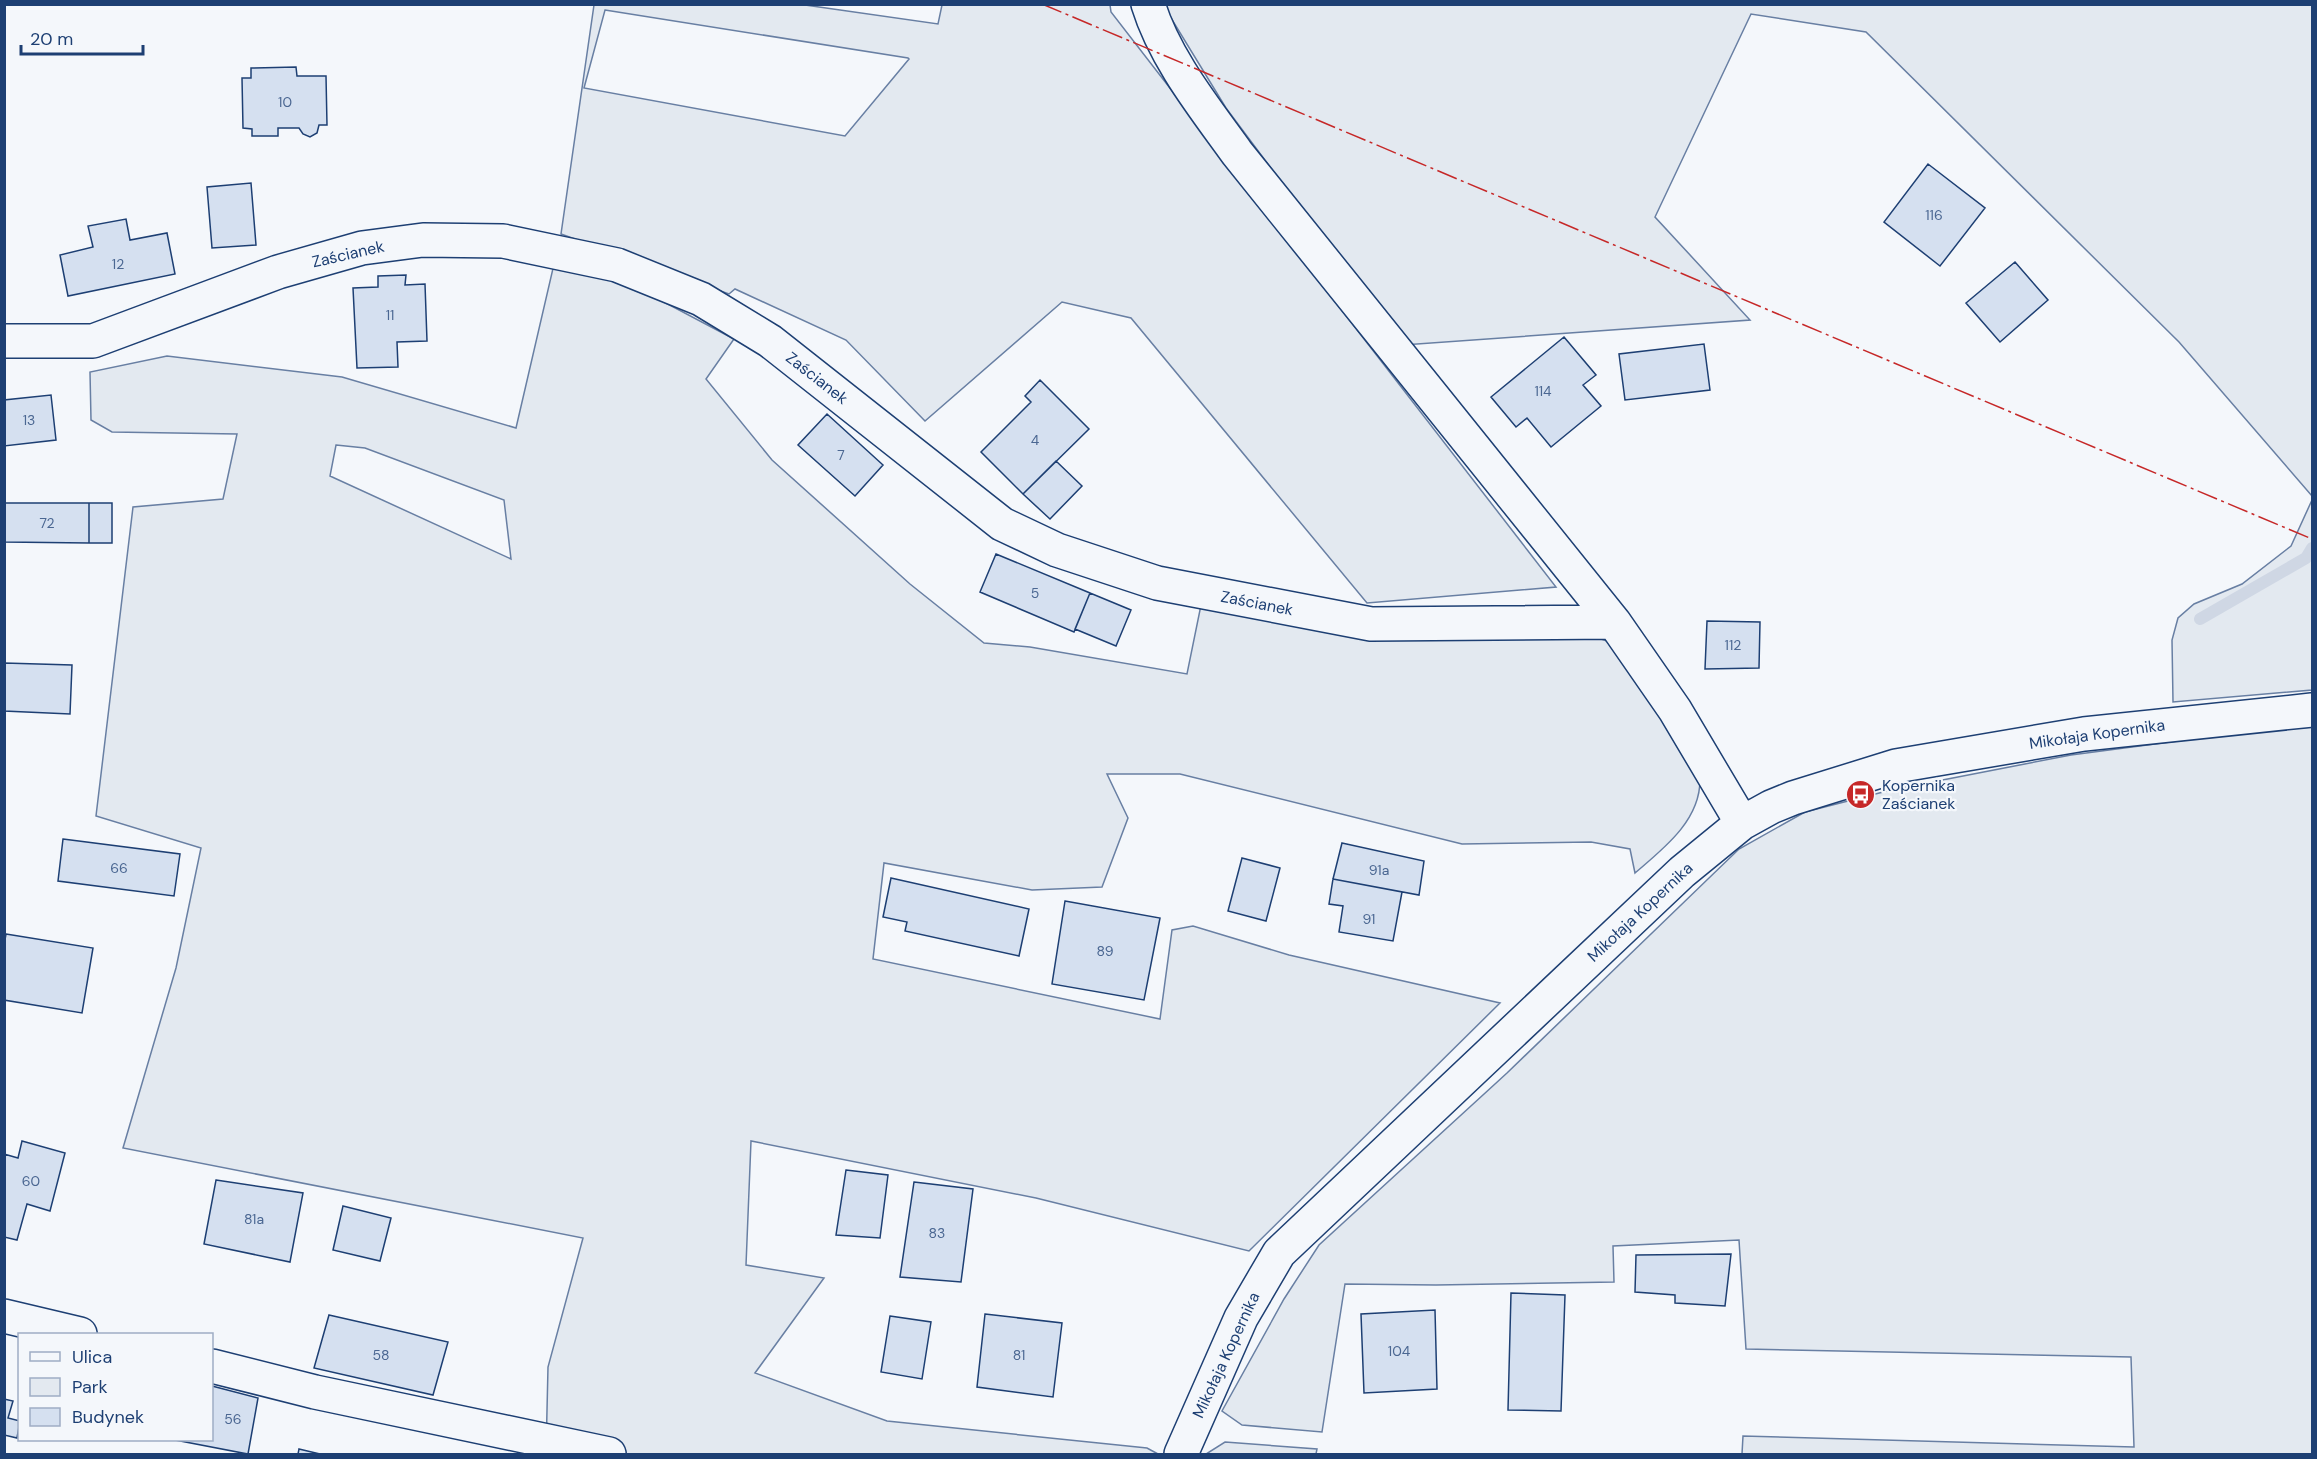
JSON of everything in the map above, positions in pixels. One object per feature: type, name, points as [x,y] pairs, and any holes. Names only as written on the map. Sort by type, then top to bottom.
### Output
[{"type":"street","points":[[1148,4],[1169,53],[1237,153],[1614,622],[1675,710],[1742,823]]},
{"type":"street","name":"Zaścianek","points":[[4,342],[93,341],[278,272],[362,248],[423,240],[503,241],[616,265],[701,299],[770,341],[1002,524],[1057,550],[1157,583],[1371,624],[1614,622]]},
{"type":"street","name":"Mikołaja Kopernika","points":[[1181,1455],[1241,1318],[1279,1253],[1682,872],[1742,823],[1793,798],[1896,766],[2084,734],[2313,710]]},
{"type":"street","points":[[4,1316],[72,1333]]},
{"type":"street","points":[[213,1366],[315,1392],[609,1455]]},
{"type":"green space","points":[[798,4],[938,24],[942,5],[1110,5],[1111,12],[1556,587],[1367,603],[1131,318],[1062,302],[925,421],[846,340],[735,289],[729,294],[561,234],[594,5]],"holes":[[[605,10],[908,58],[845,136],[584,88]]]},
{"type":"green space","points":[[1163,5],[2312,5],[2312,496],[2179,342],[1866,32],[1751,14],[1655,217],[1750,320],[1403,345],[1226,108]]},
{"type":"green space","points":[[554,264],[611,274],[734,339],[706,379],[772,460],[910,584],[984,643],[1030,647],[1187,674],[1201,605],[1589,635],[1607,641],[1643,683],[1700,780],[1694,808],[1678,833],[1635,873],[1630,849],[1591,842],[1462,844],[1180,774],[1107,774],[1128,818],[1102,887],[1032,890],[884,863],[873,959],[1160,1019],[1172,930],[1193,926],[1289,955],[1500,1003],[1249,1251],[1036,1198],[751,1141],[746,1265],[824,1278],[755,1373],[887,1421],[1147,1448],[1158,1454],[546,1454],[548,1367],[583,1238],[123,1148],[176,968],[201,848],[96,816],[133,507],[223,499],[237,434],[112,432],[91,420],[90,372],[167,356],[342,377],[516,428]],"holes":[[[336,445],[365,448],[504,500],[511,559],[330,476]]]},
{"type":"green space","points":[[2312,500],[2312,690],[2173,702],[2172,640],[2178,618],[2194,604],[2242,584],[2291,546]]},
{"type":"green space","points":[[2312,727],[2312,1454],[1742,1454],[1743,1436],[2134,1447],[2131,1357],[1746,1349],[1739,1240],[1613,1246],[1614,1282],[1345,1284],[1322,1432],[1242,1425],[1222,1411],[1284,1299],[1319,1245],[1507,1073],[1739,849],[1805,812],[1891,790],[2071,755],[2254,731]]},
{"type":"green space","points":[[1225,1442],[1317,1449],[1316,1454],[1206,1454]]},
{"type":"building","points":[[296,67],[297,76],[326,76],[327,125],[319,125],[317,133],[310,137],[303,134],[299,128],[278,128],[278,136],[252,136],[252,129],[243,128],[242,78],[251,78],[251,68]]},
{"type":"building","points":[[1928,164],[1985,208],[1940,266],[1884,222]]},
{"type":"building","points":[[251,183],[256,245],[212,248],[207,187]]},
{"type":"building","points":[[126,219],[130,240],[167,233],[175,274],[68,296],[60,255],[93,247],[88,226]]},
{"type":"building","points":[[2015,262],[2048,300],[2000,342],[1966,303]]},
{"type":"building","points":[[406,275],[405,285],[425,284],[427,341],[397,342],[398,367],[357,368],[353,288],[378,287],[378,276]]},
{"type":"building","points":[[1564,337],[1596,375],[1583,385],[1601,406],[1551,447],[1527,418],[1516,427],[1491,397]]},
{"type":"building","points":[[1704,344],[1710,390],[1625,400],[1619,354]]},
{"type":"building","points":[[1040,380],[1089,429],[1023,494],[981,452],[1031,402],[1025,396]]},
{"type":"building","points":[[51,395],[56,440],[4,446],[4,400]]},
{"type":"building","points":[[827,414],[883,465],[855,496],[798,445]]},
{"type":"building","points":[[1056,461],[1082,486],[1050,519],[1023,494]]},
{"type":"building","points":[[4,503],[89,503],[89,543],[4,542]]},
{"type":"building","points":[[89,503],[112,503],[112,543],[89,543]]},
{"type":"building","points":[[996,554],[1090,593],[1074,632],[980,592]]},
{"type":"building","points":[[1090,593],[1131,610],[1116,646],[1075,629]]},
{"type":"building","points":[[1707,621],[1760,622],[1759,668],[1705,669]]},
{"type":"building","points":[[4,663],[72,665],[70,714],[4,711]]},
{"type":"building","points":[[63,839],[180,854],[174,896],[58,881]]},
{"type":"building","points":[[1342,843],[1424,861],[1419,895],[1333,879]]},
{"type":"building","points":[[1242,858],[1280,868],[1266,921],[1228,911]]},
{"type":"building","points":[[891,878],[1029,909],[1019,956],[905,931],[907,922],[883,917]]},
{"type":"building","points":[[1333,879],[1402,892],[1393,941],[1339,932],[1343,906],[1329,904]]},
{"type":"building","points":[[1065,901],[1160,918],[1144,1000],[1052,984]]},
{"type":"building","points":[[6,934],[93,948],[82,1013],[4,1000]]},
{"type":"building","points":[[22,1141],[65,1153],[50,1211],[27,1204],[17,1240],[4,1237],[4,1154],[18,1158]]},
{"type":"building","points":[[846,1170],[888,1175],[880,1238],[836,1235]]},
{"type":"building","points":[[216,1180],[303,1193],[290,1262],[204,1244]]},
{"type":"building","points":[[914,1182],[973,1189],[961,1282],[900,1277]]},
{"type":"building","points":[[343,1206],[391,1218],[380,1261],[333,1250]]},
{"type":"building","points":[[1731,1254],[1725,1306],[1675,1303],[1675,1295],[1635,1292],[1636,1255]]},
{"type":"building","points":[[1511,1293],[1565,1295],[1561,1411],[1508,1410]]},
{"type":"building","points":[[1435,1310],[1437,1389],[1364,1393],[1361,1314]]},
{"type":"building","points":[[985,1314],[1062,1323],[1053,1397],[977,1387]]},
{"type":"building","points":[[329,1315],[448,1342],[433,1395],[314,1368]]},
{"type":"building","points":[[890,1316],[931,1322],[922,1379],[881,1372]]},
{"type":"building","points":[[213,1386],[258,1398],[248,1454],[180,1441],[213,1441]]},
{"type":"building","points":[[4,1399],[13,1401],[8,1418],[18,1420],[18,1432],[17,1438],[4,1435]]},
{"type":"building","points":[[299,1449],[320,1454],[298,1454]]},
{"type":"waterway","points":[[2200,619],[2306,558],[2312,548]]},
{"type":"power","points":[[1042,4],[2312,539]]},
{"type":"place","name":"Kopernika Zaścianek","points":[[1861,794]]}]
